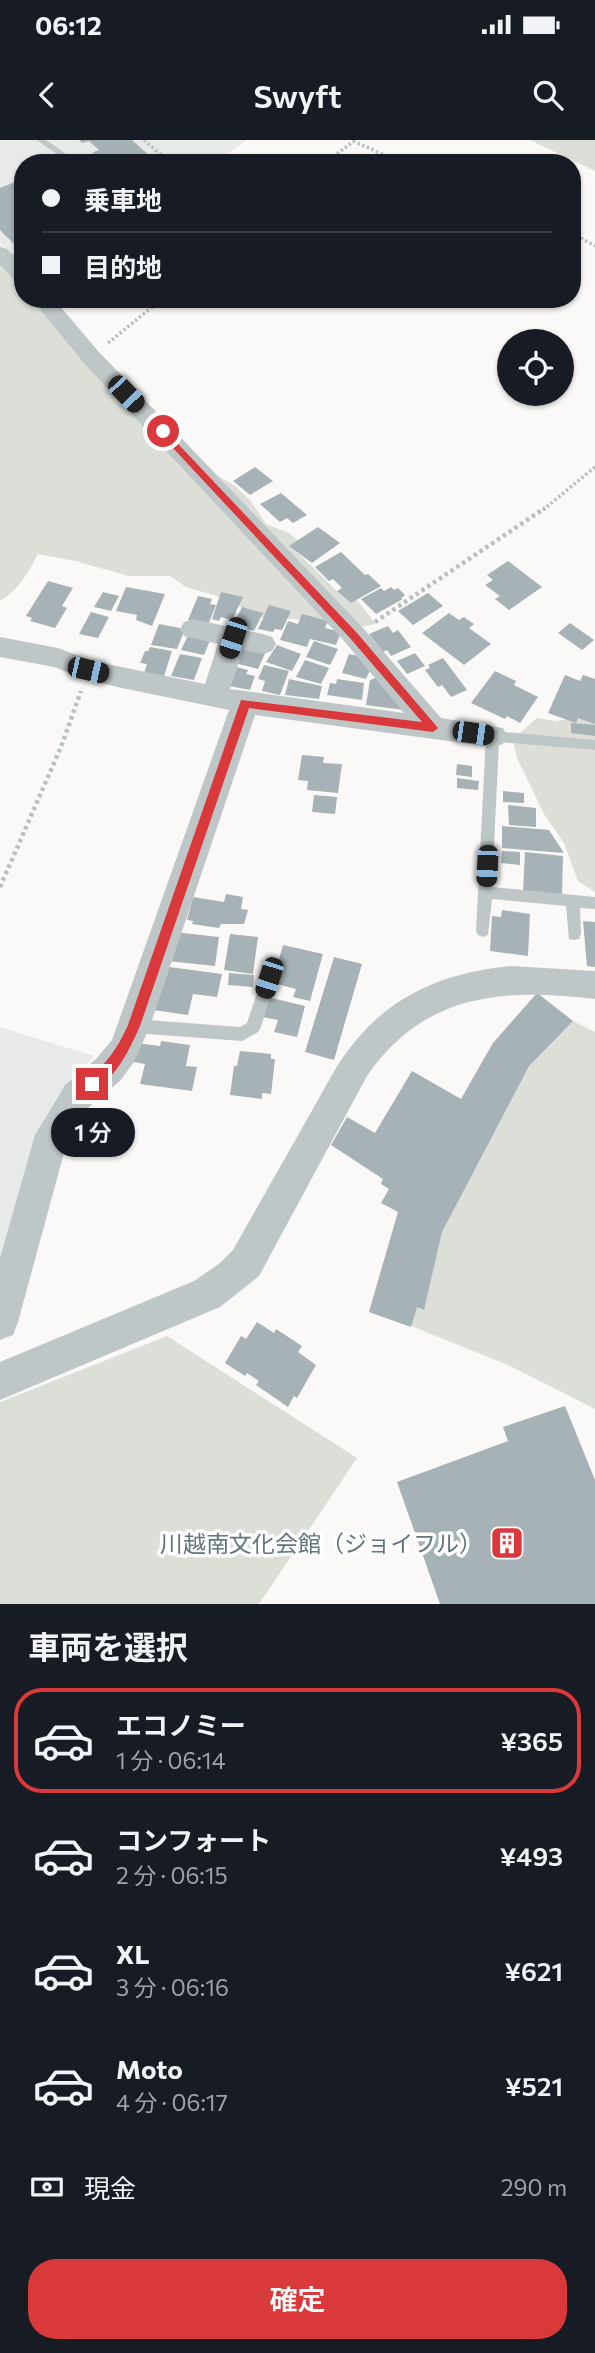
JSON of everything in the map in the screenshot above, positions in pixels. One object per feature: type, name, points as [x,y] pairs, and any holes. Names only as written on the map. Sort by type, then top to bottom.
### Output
[{"type":"street","points":[[0,253],[14,268]]},
{"type":"street","points":[[50,308],[89,354],[354,635],[433,728]]},
{"type":"street","points":[[193,629],[263,644]]},
{"type":"street","points":[[214,697],[233,638]]},
{"type":"street","points":[[0,647],[58,658],[88,670],[245,703],[493,736]]},
{"type":"street","points":[[0,1322],[52,1135],[76,1096],[108,1070],[122,1051],[134,1026],[245,703]]},
{"type":"street","points":[[0,1381],[195,1299],[233,1276],[246,1263],[363,1057],[384,1031],[422,1002],[477,982],[499,979],[558,979],[595,985]]},
{"type":"lane","points":[[41,140],[57,154]]},
{"type":"lane","points":[[483,931],[493,736],[595,745]]},
{"type":"lane","points":[[485,892],[595,903]]},
{"type":"lane","points":[[573,901],[573,934]]},
{"type":"lane","points":[[134,1026],[242,1034],[253,1027],[269,978]]},
{"type":"path","points":[[144,140],[160,154]]},
{"type":"path","points":[[336,154],[354,140],[383,154]]},
{"type":"path","points":[[89,354],[109,342],[151,308]]},
{"type":"path","points":[[354,635],[433,586],[547,507],[595,467]]},
{"type":"path","points":[[0,887],[61,747],[88,670]]},
{"type":"shaded area","points":[[0,140],[247,140],[227,154],[14,154],[14,258],[0,244]]},
{"type":"shaded area","points":[[530,140],[595,140],[595,171],[581,164],[581,154],[559,154]]},
{"type":"shaded area","points":[[0,245],[14,264],[14,308],[48,308],[202,467],[234,485],[250,500],[266,524],[289,533],[299,541],[294,549],[338,592],[354,596],[376,624],[339,631],[324,621],[260,617],[223,598],[186,587],[170,576],[129,576],[38,554],[18,586],[0,601]]},
{"type":"shaded area","points":[[595,714],[595,892],[578,881],[564,843],[544,814],[517,758],[514,745],[521,732],[537,718],[556,721]]},
{"type":"shaded area","points":[[537,993],[573,1021],[595,1032],[595,1409],[508,1365],[369,1312],[398,1212],[493,1043]]},
{"type":"shaded area","points":[[0,1027],[94,1056],[60,1093],[46,1116],[0,1271]]},
{"type":"shaded area","points":[[167,1336],[357,1458],[259,1604],[0,1604],[0,1402]]},
{"type":"building","points":[[79,140],[132,140],[148,154],[93,154],[99,150],[89,141],[82,143]]},
{"type":"building","points":[[14,183],[14,244],[0,230],[0,188]]},
{"type":"building","points":[[255,467],[273,481],[250,495],[233,481]]},
{"type":"building","points":[[281,493],[307,515],[293,523],[287,518],[280,522],[260,504]]},
{"type":"building","points":[[318,527],[340,543],[312,563],[289,546]]},
{"type":"building","points":[[341,552],[381,586],[351,603],[337,591],[342,588],[333,579],[329,581],[315,567]]},
{"type":"building","points":[[508,561],[542,587],[509,610],[495,599],[500,596],[485,585],[493,580],[487,575]]},
{"type":"building","points":[[48,581],[73,588],[62,606],[67,608],[55,628],[30,621],[32,618],[26,616]]},
{"type":"building","points":[[126,587],[165,594],[152,626],[136,620],[137,615],[116,611]]},
{"type":"building","points":[[391,587],[394,590],[398,588],[405,595],[401,598],[403,599],[376,614],[361,599],[381,588],[384,591]]},
{"type":"building","points":[[103,592],[119,596],[111,611],[94,607]]},
{"type":"building","points":[[221,592],[243,597],[232,620],[221,617],[219,621],[212,619]]},
{"type":"building","points":[[428,593],[443,606],[413,625],[398,611]]},
{"type":"building","points":[[198,596],[212,599],[210,604],[216,605],[208,625],[188,620]]},
{"type":"building","points":[[269,605],[291,611],[282,630],[275,629],[273,632],[258,629]]},
{"type":"building","points":[[242,607],[263,613],[254,631],[233,625]]},
{"type":"building","points":[[91,612],[109,617],[98,638],[79,634]]},
{"type":"building","points":[[449,613],[459,620],[464,617],[474,624],[469,628],[491,644],[464,665],[422,633]]},
{"type":"building","points":[[302,614],[328,621],[325,628],[341,632],[336,645],[310,639],[307,647],[280,640],[288,621],[298,624]]},
{"type":"building","points":[[570,623],[594,640],[582,650],[558,633]]},
{"type":"building","points":[[159,624],[185,629],[177,649],[151,645]]},
{"type":"building","points":[[388,626],[393,633],[398,630],[411,647],[391,656],[387,650],[383,652],[369,634]]},
{"type":"building","points":[[189,633],[211,638],[204,655],[181,650]]},
{"type":"building","points":[[314,641],[338,649],[330,665],[306,657]]},
{"type":"building","points":[[240,644],[266,651],[258,669],[231,662]]},
{"type":"building","points":[[277,645],[301,654],[292,671],[266,662]]},
{"type":"building","points":[[150,647],[172,651],[164,676],[144,673],[147,664],[140,663],[145,651]]},
{"type":"building","points":[[415,653],[425,666],[407,674],[397,661]]},
{"type":"building","points":[[180,654],[202,658],[194,680],[171,676]]},
{"type":"building","points":[[349,654],[367,658],[372,666],[366,679],[342,673]]},
{"type":"building","points":[[443,658],[467,690],[451,697],[442,685],[438,687],[425,670],[430,668],[428,665]]},
{"type":"building","points":[[305,660],[329,668],[321,684],[296,677]]},
{"type":"building","points":[[264,665],[289,671],[280,695],[262,691],[265,681],[258,679]]},
{"type":"building","points":[[232,666],[248,670],[246,674],[255,676],[250,690],[224,685]]},
{"type":"building","points":[[495,671],[516,681],[514,685],[538,697],[520,723],[471,703]]},
{"type":"building","points":[[565,675],[580,681],[583,675],[595,679],[595,724],[578,718],[576,723],[548,713]]},
{"type":"building","points":[[381,676],[404,710],[366,705],[370,680]]},
{"type":"building","points":[[289,679],[322,686],[319,699],[285,695]]},
{"type":"building","points":[[337,679],[364,683],[362,700],[327,695],[330,683],[336,684]]},
{"type":"building","points":[[571,723],[595,725],[595,736],[571,733]]},
{"type":"building","points":[[302,755],[324,757],[323,763],[342,764],[338,793],[307,790],[308,781],[298,780]]},
{"type":"building","points":[[457,764],[472,766],[472,777],[456,775]]},
{"type":"building","points":[[457,778],[479,781],[478,790],[457,788]]},
{"type":"building","points":[[503,791],[524,793],[524,803],[503,802]]},
{"type":"building","points":[[314,795],[337,797],[335,814],[312,812]]},
{"type":"building","points":[[508,805],[536,808],[536,827],[509,825]]},
{"type":"building","points":[[502,826],[549,830],[564,853],[502,848]]},
{"type":"building","points":[[502,851],[520,852],[520,865],[501,863]]},
{"type":"building","points":[[525,852],[563,856],[562,895],[523,891]]},
{"type":"building","points":[[226,894],[243,897],[241,909],[248,910],[244,924],[221,924],[219,928],[192,924],[193,921],[187,920],[193,897],[224,902]]},
{"type":"building","points":[[502,910],[530,914],[528,956],[490,951],[492,916],[501,917]]},
{"type":"building","points":[[583,921],[595,922],[595,967],[587,966]]},
{"type":"building","points":[[174,932],[219,937],[215,966],[168,961]]},
{"type":"building","points":[[230,934],[258,937],[253,974],[224,970]]},
{"type":"building","points":[[283,945],[323,954],[310,1001],[293,997],[296,989],[277,984],[279,978],[274,977]]},
{"type":"building","points":[[334,957],[362,964],[334,1060],[305,1052]]},
{"type":"building","points":[[162,966],[222,974],[217,997],[193,994],[188,1015],[153,1010]]},
{"type":"building","points":[[229,973],[254,975],[253,987],[228,985]]},
{"type":"building","points":[[537,993],[573,1021],[529,1066],[442,1232],[424,1310],[417,1307],[411,1327],[369,1312],[398,1212],[381,1203],[389,1189],[381,1184],[383,1179],[331,1145],[347,1117],[375,1133],[412,1071],[461,1099],[493,1043]]},
{"type":"building","points":[[268,997],[305,1006],[297,1037],[274,1032],[278,1020],[262,1017]]},
{"type":"building","points":[[161,1041],[190,1045],[186,1066],[197,1067],[192,1091],[140,1084],[145,1064],[133,1062],[137,1043],[160,1046]]},
{"type":"building","points":[[240,1051],[271,1054],[271,1059],[275,1059],[271,1094],[262,1093],[262,1099],[230,1095],[234,1066],[237,1066]]},
{"type":"building","points":[[257,1322],[274,1333],[276,1329],[302,1346],[298,1352],[316,1365],[297,1398],[294,1396],[288,1407],[256,1385],[259,1381],[247,1373],[245,1376],[225,1363],[241,1336],[246,1339]]},
{"type":"building","name":"川越南文化会館（ジョイフル）","points":[[565,1406],[595,1480],[595,1604],[440,1604],[397,1482],[508,1441],[503,1427]]},
{"type":"place","name":"川越南文化会館（ジョイフル）","points":[[507,1543]]},
{"type":"route","points":[[92,1084],[108,1070],[122,1051],[134,1026],[245,703],[433,728],[354,635],[163,431]]}]
